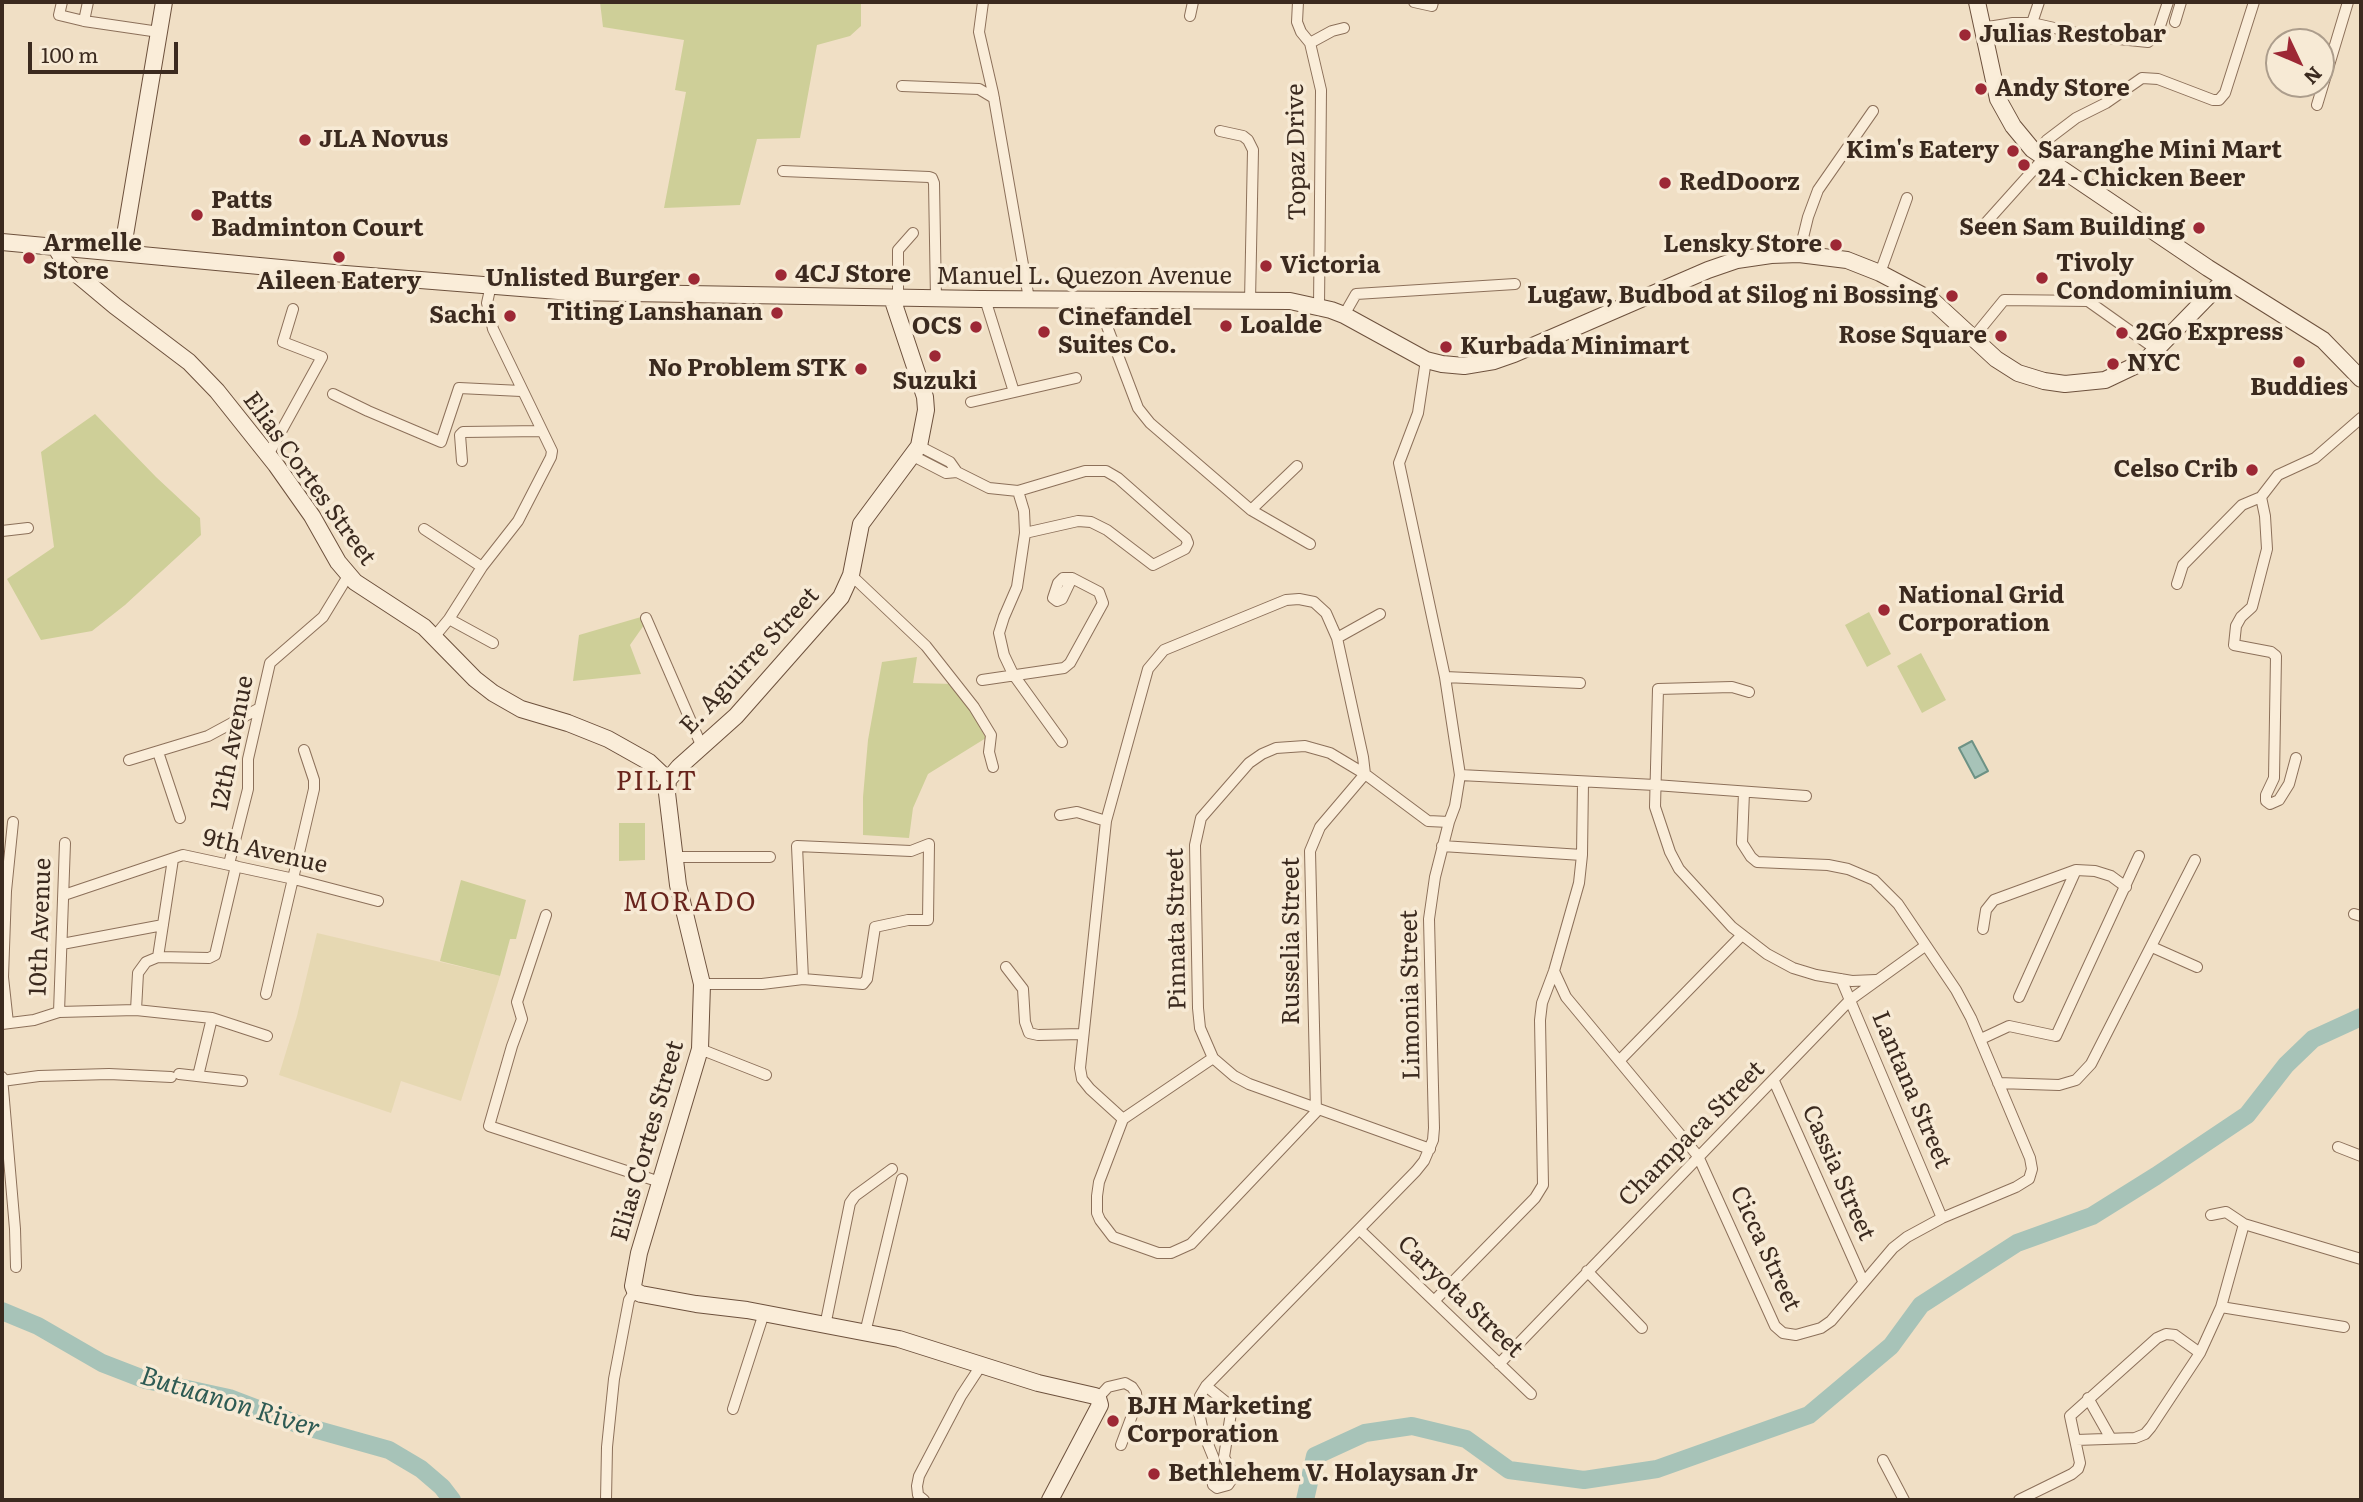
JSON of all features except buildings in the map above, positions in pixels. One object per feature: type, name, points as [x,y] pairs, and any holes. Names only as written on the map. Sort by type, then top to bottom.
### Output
[{"type":"main road","points":[[122,253],[164,2]]},
{"type":"main road","points":[[1977,2],[1998,99],[2024,141],[2040,155],[2225,279],[2323,340],[2361,379]]},
{"type":"main road","name":"Manuel L. Quezon Avenue","points":[[2,242],[384,278],[601,293],[936,299],[1290,301],[1344,315],[1426,360],[1464,366],[1494,361],[1737,260],[1771,254],[1799,254],[1847,260],[1880,273],[1933,301],[1996,359],[2018,373],[2065,384],[2105,380],[2127,371],[2157,350],[2225,279]]},
{"type":"main road","name":"Elias Cortes Street","points":[[56,248],[78,275],[189,362],[234,411],[312,516],[348,576],[355,583],[435,636],[475,679],[493,693],[521,709],[608,739],[649,762],[668,780],[667,793],[678,885],[702,984],[700,1049],[639,1253],[633,1286],[635,1291]]},
{"type":"main road","name":"E. Aguirre Street","points":[[668,780],[736,716],[841,597],[851,575],[861,524],[916,451],[926,410],[925,397],[895,298]]},
{"type":"main road","points":[[635,1291],[899,1339],[1043,1384],[1098,1398],[1100,1405],[1050,1500]]},
{"type":"street","points":[[62,2],[59,15],[159,32]]},
{"type":"street","points":[[84,21],[88,2]]},
{"type":"street","points":[[983,2],[979,32],[994,98],[1029,299]]},
{"type":"street","points":[[1190,16],[1193,2]]},
{"type":"street","name":"Topaz Drive","points":[[1298,2],[1297,22],[1310,43],[1321,90],[1319,307]]},
{"type":"street","points":[[1414,2],[1432,6],[1433,2]]},
{"type":"street","points":[[2032,23],[2039,2]]},
{"type":"street","points":[[1982,28],[2032,23],[2090,36],[2148,43],[2157,36],[2168,2]]},
{"type":"street","points":[[2175,22],[2182,2]]},
{"type":"street","points":[[1983,226],[2040,155],[2047,140],[2076,118],[2106,103],[2142,78],[2158,79],[2219,100],[2225,93],[2254,2]]},
{"type":"street","points":[[2317,105],[2348,2]]},
{"type":"street","points":[[1310,43],[1344,28]]},
{"type":"street","points":[[902,86],[979,89],[994,98]]},
{"type":"street","points":[[1799,254],[1818,190],[1873,111]]},
{"type":"street","points":[[1220,131],[1243,136],[1253,150],[1250,301]]},
{"type":"street","points":[[783,171],[932,178],[936,299]]},
{"type":"street","points":[[1880,273],[1907,198]]},
{"type":"street","points":[[895,298],[898,250],[913,233]]},
{"type":"street","points":[[1344,315],[1356,294],[1515,284]]},
{"type":"street","points":[[435,636],[482,567],[518,521],[552,451],[493,329],[487,303],[491,285]]},
{"type":"street","points":[[985,299],[1014,392]]},
{"type":"street","points":[[1097,300],[1138,408],[1150,423],[1251,510],[1310,544]]},
{"type":"street","points":[[1973,338],[2004,300],[2088,301],[2157,350]]},
{"type":"street","points":[[268,455],[322,357],[283,342],[293,309]]},
{"type":"street","name":"Limonia Street","points":[[1206,1386],[1416,1171],[1430,1149],[1434,1128],[1429,919],[1442,846],[1455,806],[1460,775],[1445,677],[1399,463],[1418,413],[1426,360]]},
{"type":"street","points":[[971,402],[1076,378]]},
{"type":"street","points":[[333,394],[441,442],[459,388],[521,391]]},
{"type":"street","points":[[2177,584],[2183,565],[2242,505],[2260,497],[2278,475],[2315,458],[2361,418]]},
{"type":"street","points":[[462,461],[460,435],[463,432],[542,430]]},
{"type":"street","points":[[916,451],[950,462],[957,472],[989,488],[1018,491],[1085,471],[1106,471],[1118,478],[1186,538],[1187,547],[1150,565],[1107,530],[1091,522],[1078,521],[1025,533]]},
{"type":"street","points":[[1251,510],[1297,466]]},
{"type":"street","points":[[1018,491],[1024,511],[1025,533],[1017,587],[999,633],[1004,655],[1013,674],[1062,742]]},
{"type":"street","points":[[2260,497],[2265,516],[2267,549],[2252,607],[2236,626],[2234,645],[2271,652],[2276,656],[2274,778],[2266,795],[2266,801],[2270,804],[2279,800],[2289,784],[2296,758]]},
{"type":"street","points":[[2,531],[28,528]]},
{"type":"street","points":[[424,529],[482,567]]},
{"type":"street","points":[[851,575],[926,646],[974,707],[991,734],[989,752],[993,767]]},
{"type":"street","name":"12th Avenue","points":[[158,957],[209,958],[215,955],[248,789],[248,759],[271,661],[323,617],[348,576]]},
{"type":"street","points":[[982,680],[1064,668],[1070,663],[1103,603],[1099,592],[1072,578]]},
{"type":"street","points":[[1123,1119],[1090,1089],[1082,1079],[1080,1068],[1107,821],[1148,669],[1164,650],[1286,600],[1314,602],[1326,613],[1337,638],[1365,774]]},
{"type":"street","points":[[1337,638],[1380,614]]},
{"type":"street","points":[[449,618],[493,643]]},
{"type":"street","points":[[646,618],[702,747]]},
{"type":"street","points":[[1445,677],[1580,683]]},
{"type":"street","points":[[1749,692],[1731,687],[1658,689],[1655,807],[1661,830],[1679,869],[1742,935],[1793,968],[1842,979],[1876,980]]},
{"type":"street","points":[[129,760],[208,736],[258,709]]},
{"type":"street","name":"Pinnata Street","points":[[1430,1149],[1249,1084],[1234,1076],[1213,1058],[1200,1028],[1198,1008],[1195,845],[1201,818],[1249,763],[1276,748],[1317,747],[1365,774],[1428,821],[1449,822]]},
{"type":"street","points":[[265,994],[314,789],[314,780],[304,750]]},
{"type":"street","points":[[158,752],[180,818]]},
{"type":"street","name":"Russelia Street","points":[[1316,1107],[1310,850],[1320,827],[1365,774]]},
{"type":"street","points":[[1460,775],[1806,796]]},
{"type":"street","points":[[1434,1301],[1535,1198],[1543,1185],[1539,1020],[1577,891],[1582,855],[1583,782]]},
{"type":"street","name":"Cicca Street","points":[[1553,971],[1566,997],[1698,1156],[1775,1326],[1783,1333],[1796,1335],[1821,1328],[1831,1321],[1893,1248],[1907,1237],[1942,1218],[2016,1187],[2029,1178],[2032,1169],[2030,1158],[1981,1040],[1956,990],[1890,894],[1874,880],[1848,869],[1828,865],[1757,862],[1742,843],[1744,792]]},
{"type":"street","points":[[1060,816],[1077,812],[1107,821]]},
{"type":"street","points":[[13,822],[4,891],[5,1023],[34,1020],[59,1012],[136,1010],[212,1018],[267,1036]]},
{"type":"street","name":"10th Avenue","points":[[59,1012],[65,843]]},
{"type":"street","points":[[702,984],[762,984],[803,979],[863,984],[867,979],[875,927],[908,920],[928,920],[929,844],[911,850],[797,846],[803,979]]},
{"type":"street","points":[[1442,846],[1582,855]]},
{"type":"street","name":"9th Avenue","points":[[64,895],[183,855],[379,901]]},
{"type":"street","points":[[1981,1040],[2009,1026],[2056,1036],[2139,856]]},
{"type":"street","points":[[674,857],[770,857]]},
{"type":"street","points":[[136,1010],[138,973],[146,962],[158,957],[173,859]]},
{"type":"street","points":[[1998,1083],[2059,1085],[2076,1080],[2091,1064],[2195,859]]},
{"type":"street","points":[[1983,929],[1986,910],[1994,900],[2076,870],[2095,871],[2111,876],[2126,887]]},
{"type":"street","points":[[2020,997],[2076,870]]},
{"type":"street","points":[[546,915],[517,1002],[522,1019],[489,1126],[660,1182]]},
{"type":"street","points":[[62,944],[163,925]]},
{"type":"street","points":[[1619,1061],[1742,935]]},
{"type":"street","name":"Champaca Street","points":[[1499,1364],[1850,1000],[1925,946]]},
{"type":"street","points":[[2152,947],[2197,967]]},
{"type":"street","points":[[1006,967],[1023,989],[1025,1022],[1029,1032],[1038,1035],[1083,1034]]},
{"type":"street","name":"Lantana Street","points":[[1842,979],[1942,1218]]},
{"type":"street","points":[[1542,1003],[1566,997]]},
{"type":"street","points":[[198,1076],[212,1018]]},
{"type":"street","points":[[700,1049],[766,1075]]},
{"type":"street","points":[[1213,1058],[1123,1119],[1097,1196],[1097,1213],[1105,1229],[1113,1237],[1158,1252],[1171,1253],[1191,1244],[1314,1116],[1316,1107]]},
{"type":"street","points":[[16,1267],[15,1229],[5,1162],[2,1079],[109,1074],[198,1076],[243,1081]]},
{"type":"street","name":"Cassia Street","points":[[1774,1081],[1863,1281]]},
{"type":"street","points":[[2338,1147],[2361,1156]]},
{"type":"street","points":[[825,1326],[850,1203],[855,1196],[892,1169]]},
{"type":"street","points":[[865,1333],[902,1179]]},
{"type":"street","points":[[2211,1215],[2226,1212],[2244,1224],[2361,1259]]},
{"type":"street","points":[[2076,1440],[2135,1438],[2145,1434],[2200,1353],[2221,1307],[2244,1224]]},
{"type":"street","points":[[2,1230],[15,1229]]},
{"type":"street","name":"Caryota Street","points":[[1360,1230],[1531,1394]]},
{"type":"street","points":[[1587,1271],[1643,1328]]},
{"type":"street","points":[[606,1500],[607,1447],[614,1379],[629,1300],[635,1291]]},
{"type":"street","points":[[2221,1307],[2344,1327]]},
{"type":"street","points":[[733,1409],[764,1313]]},
{"type":"street","points":[[2019,1500],[2078,1469],[2080,1463],[2070,1416],[2147,1346],[2166,1334],[2175,1335],[2200,1353]]},
{"type":"street","points":[[924,1500],[918,1495],[919,1476],[961,1396],[982,1364]]},
{"type":"street","points":[[1098,1398],[1108,1387],[1125,1383],[1136,1393],[1137,1402],[1121,1445]]},
{"type":"street","points":[[1206,1386],[1227,1404],[1231,1413],[1219,1457],[1203,1432],[1199,1412],[1200,1396],[1206,1386]]},
{"type":"street","points":[[2088,1398],[2110,1437]]},
{"type":"street","points":[[1883,1460],[1904,1500]]},
{"type":"shaded area","points":[[1972,741],[1988,771],[1975,778],[1959,748]]},
{"type":"shaded area","points":[[317,933],[500,976],[461,1101],[401,1081],[391,1113],[279,1075],[297,1016]]},
{"type":"green space","points":[[600,2],[861,2],[861,26],[850,36],[817,45],[800,138],[757,139],[740,205],[664,208],[686,92],[675,90],[684,40],[603,27]]},
{"type":"green space","points":[[95,414],[200,518],[201,535],[125,605],[92,631],[41,640],[7,579],[54,547],[41,452]]},
{"type":"green space","points":[[1869,612],[1891,654],[1867,667],[1845,625]]},
{"type":"green space","points":[[641,617],[644,625],[630,645],[641,674],[573,681],[579,635]]},
{"type":"green space","points":[[1921,653],[1946,700],[1922,713],[1897,666]]},
{"type":"green space","points":[[917,657],[913,683],[955,684],[986,738],[928,774],[913,808],[909,838],[863,835],[868,740],[882,662]]},
{"type":"green space","points":[[619,823],[645,823],[645,860],[619,861]]},
{"type":"green space","points":[[461,880],[526,900],[516,939],[510,939],[500,976],[440,961]]},
{"type":"waterway","points":[[1305,1500],[1315,1456],[1365,1433],[1412,1426],[1466,1439],[1509,1470],[1584,1480],[1657,1469],[1809,1415],[1891,1346],[1921,1305],[2017,1243],[2092,1216],[2156,1176],[2247,1115],[2286,1065],[2313,1039],[2361,1017]]},
{"type":"waterway","name":"Butuanon River","points":[[2,1311],[38,1326],[102,1363],[146,1380],[229,1398],[300,1425],[389,1450],[421,1469],[442,1487],[452,1500]]},
{"type":"place","name":"Julias Restobar","points":[[1965,35]]},
{"type":"place","name":"Andy Store","points":[[1981,89]]},
{"type":"place","name":"JLA Novus","points":[[305,140]]},
{"type":"place","name":"Kim's Eatery","points":[[2013,151]]},
{"type":"place","name":"Saranghe Mini Mart 24 - Chicken Beer","points":[[2024,165]]},
{"type":"place","name":"RedDoorz","points":[[1665,183]]},
{"type":"place","name":"Patts Badminton Court","points":[[197,215]]},
{"type":"place","name":"Seen Sam Building","points":[[2199,228]]},
{"type":"place","name":"Lensky Store","points":[[1836,245]]},
{"type":"place","name":"Aileen Eatery","points":[[339,257]]},
{"type":"place","name":"Armelle Store","points":[[29,258]]},
{"type":"place","name":"Victoria","points":[[1266,266]]},
{"type":"place","name":"4CJ Store","points":[[781,275]]},
{"type":"place","name":"Tivoly Condominium","points":[[2042,278]]},
{"type":"place","name":"Unlisted Burger","points":[[694,279]]},
{"type":"place","name":"Lugaw, Budbod at Silog ni Bossing","points":[[1952,296]]},
{"type":"place","name":"Titing Lanshanan","points":[[777,313]]},
{"type":"place","name":"Sachi","points":[[510,316]]},
{"type":"place","name":"Loalde","points":[[1226,326]]},
{"type":"place","name":"OCS","points":[[976,327]]},
{"type":"place","name":"Cinefandel Suites Co.","points":[[1044,332]]},
{"type":"place","name":"2Go Express","points":[[2122,333]]},
{"type":"place","name":"Rose Square","points":[[2001,336]]},
{"type":"place","name":"Kurbada Minimart","points":[[1446,347]]},
{"type":"place","name":"Suzuki","points":[[935,356]]},
{"type":"place","name":"Buddies","points":[[2299,362]]},
{"type":"place","name":"NYC","points":[[2113,364]]},
{"type":"place","name":"No Problem STK","points":[[861,369]]},
{"type":"place","name":"Celso Crib","points":[[2252,470]]},
{"type":"place","name":"National Grid Corporation","points":[[1884,610]]},
{"type":"place","name":"BJH Marketing Corporation","points":[[1113,1421]]},
{"type":"place","name":"Bethlehem V. Holaysan Jr","points":[[1154,1474]]},
{"type":"district","name":"PILIT","points":[[657,782]]},
{"type":"district","name":"MORADO","points":[[690,903]]}]
